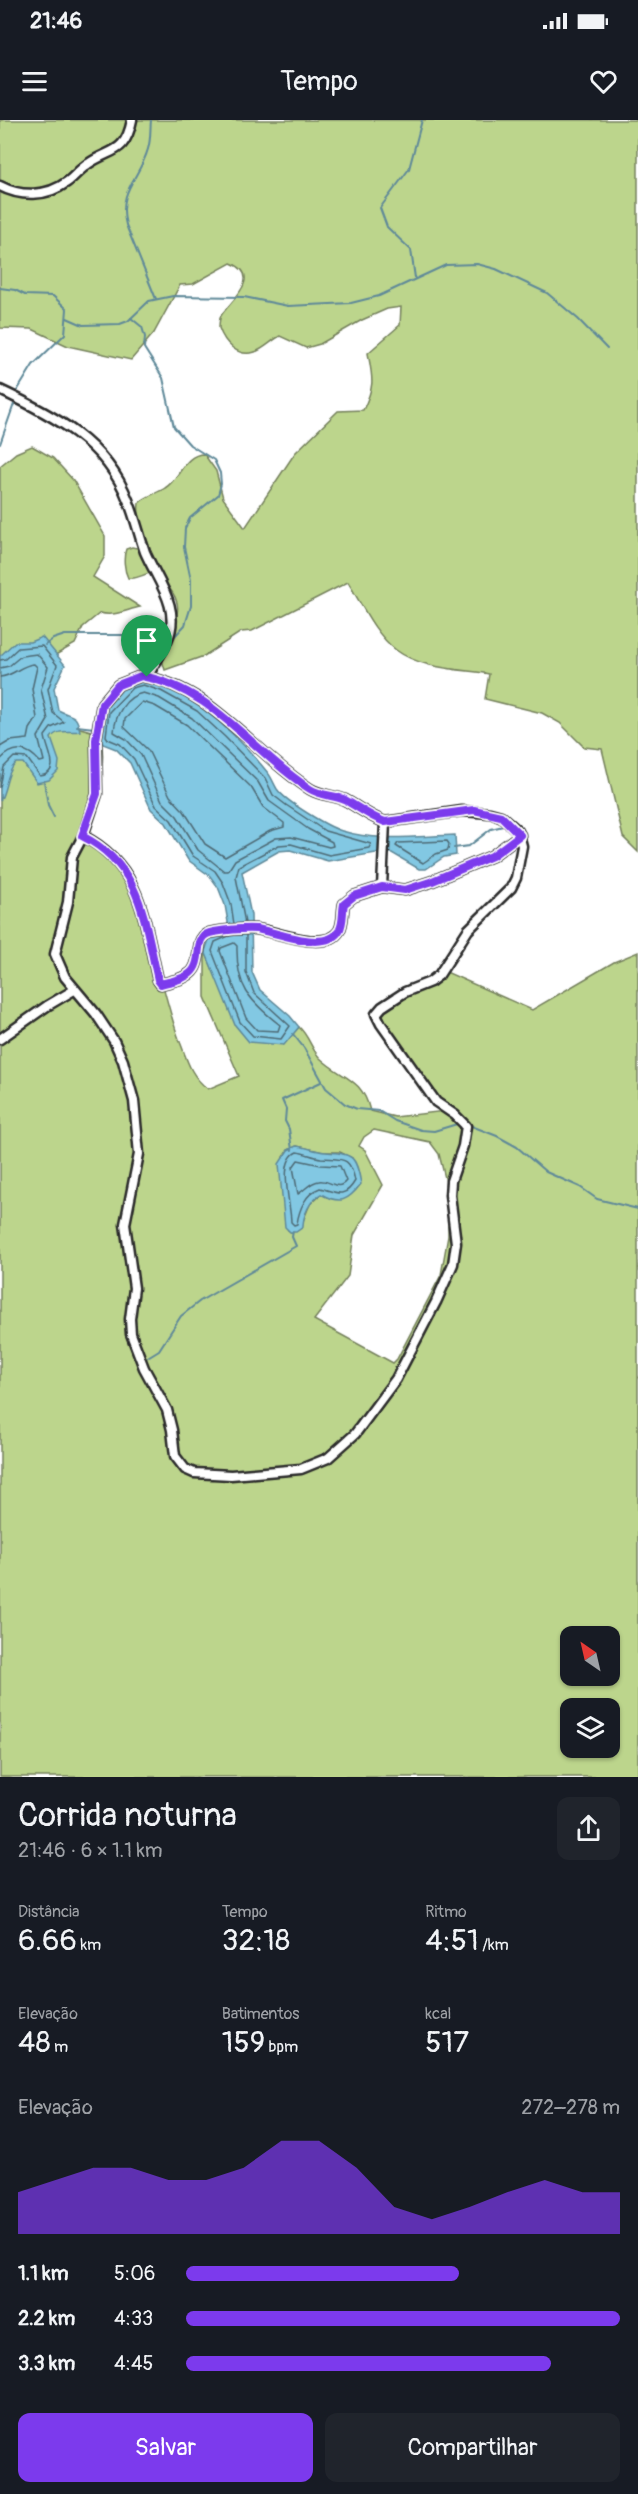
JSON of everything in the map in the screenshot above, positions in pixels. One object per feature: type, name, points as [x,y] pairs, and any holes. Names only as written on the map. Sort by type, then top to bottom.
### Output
[{"type":"street","points":[[0,186],[12,192],[33,194],[63,184],[85,166],[111,154],[120,146],[130,130],[132,120]]},
{"type":"street","points":[[0,390],[43,411],[81,435],[105,460],[128,498],[146,554],[167,597],[173,617],[168,640],[147,677]]},
{"type":"street","points":[[147,677],[167,681],[205,702],[312,790],[344,800],[385,822],[474,810],[501,816],[520,835],[522,846],[516,878],[506,895],[468,930],[436,978],[405,992],[382,1007],[376,1014],[436,1102],[466,1126],[463,1146],[451,1181],[456,1253],[436,1302],[396,1379],[355,1434],[328,1458],[301,1469],[231,1475],[194,1473],[177,1462],[166,1410],[144,1368],[131,1334],[130,1319],[134,1288],[125,1224],[138,1155],[134,1101],[123,1061],[114,1041],[96,1014],[65,977],[55,954],[68,902],[72,857],[97,794],[96,740],[102,704],[118,685],[132,678],[147,677]]},
{"type":"street","points":[[382,887],[385,822]]},
{"type":"street","points":[[82,836],[102,846],[128,877],[141,904],[158,980],[161,984],[184,977],[193,971],[198,960],[198,945],[202,938],[210,932],[253,929],[307,940],[329,940],[339,932],[344,904],[354,896],[382,887],[405,890],[430,882],[492,856],[520,835]]},
{"type":"street","points":[[0,1040],[47,1006],[74,990]]},
{"type":"green space","points":[[0,120],[638,120],[638,852],[623,837],[602,749],[584,747],[560,723],[542,713],[485,699],[489,674],[429,665],[396,650],[375,628],[348,582],[252,631],[241,632],[204,656],[165,670],[159,650],[162,649],[167,622],[174,620],[177,614],[177,601],[158,574],[150,573],[128,578],[125,567],[126,549],[132,547],[146,550],[149,545],[140,519],[139,503],[170,484],[192,458],[204,454],[216,471],[223,498],[245,528],[295,453],[338,411],[363,410],[372,382],[368,353],[400,325],[401,307],[387,309],[362,320],[320,344],[306,348],[280,336],[258,351],[242,353],[232,348],[219,328],[221,316],[238,295],[245,281],[240,268],[231,263],[193,284],[180,285],[154,333],[131,360],[68,346],[32,329],[0,328]]},
{"type":"green space","points":[[32,446],[53,458],[73,480],[105,536],[105,556],[93,577],[140,607],[115,614],[100,613],[83,627],[75,644],[50,658],[48,719],[98,733],[102,743],[102,768],[86,832],[108,848],[122,867],[134,890],[144,916],[184,1053],[195,1075],[208,1089],[239,1076],[205,997],[205,951],[214,972],[283,1045],[299,1027],[320,1058],[362,1091],[370,1111],[395,1117],[446,1111],[386,1030],[378,1007],[400,991],[444,971],[532,1010],[614,962],[638,952],[638,1777],[0,1777],[0,466],[16,453]],"holes":[[[374,1130],[430,1142],[439,1154],[448,1190],[448,1236],[441,1275],[393,1363],[314,1320],[348,1276],[354,1235],[383,1185],[365,1150],[359,1146],[364,1137]],[[297,1146],[323,1152],[340,1152],[352,1158],[327,1197],[321,1194],[310,1204],[303,1221],[291,1232],[285,1223],[283,1157],[288,1150]]]},
{"type":"water","points":[[42,637],[65,665],[54,688],[58,710],[73,716],[80,731],[61,732],[51,738],[59,761],[58,771],[49,780],[37,783],[23,763],[16,763],[10,771],[0,801],[0,656],[15,642],[30,642]]},
{"type":"water","points":[[142,679],[179,694],[212,716],[242,743],[282,794],[297,807],[327,824],[342,831],[370,836],[398,838],[455,835],[456,855],[444,857],[426,869],[419,869],[392,853],[382,852],[328,861],[290,850],[279,851],[242,872],[251,915],[252,972],[260,990],[299,1027],[284,1045],[249,1042],[235,1025],[205,951],[210,937],[227,931],[225,905],[218,887],[210,876],[188,860],[166,823],[151,809],[130,763],[116,749],[103,744],[99,736],[103,710],[129,682]]},
{"type":"water","points":[[296,1146],[347,1155],[355,1161],[361,1184],[348,1198],[343,1200],[321,1194],[308,1208],[303,1227],[296,1232],[290,1232],[285,1227],[279,1164],[288,1150]]},
{"type":"waterway","points":[[151,120],[148,149],[127,193],[124,213],[126,225],[156,299]]},
{"type":"waterway","points":[[415,278],[411,250],[387,227],[380,208],[409,169],[422,120]]},
{"type":"waterway","points":[[67,318],[83,325],[120,324],[128,321],[149,301],[173,296],[244,297],[288,306],[351,303],[379,296],[446,265],[477,264],[496,269],[547,293],[578,319],[607,349]]},
{"type":"waterway","points":[[0,288],[15,290],[25,295],[53,296],[67,309],[65,334],[33,365],[17,391]]},
{"type":"waterway","points":[[131,318],[142,327],[145,337],[144,348],[163,378],[174,427],[190,445],[214,460],[220,473],[221,484],[218,495],[190,518],[185,528],[184,547],[191,580],[191,606],[185,625],[174,637]]},
{"type":"waterway","points":[[0,444],[14,404]]},
{"type":"waterway","points":[[45,645],[65,635],[162,635]]},
{"type":"waterway","points":[[77,726],[94,728]]},
{"type":"waterway","points":[[44,781],[48,805],[54,817]]},
{"type":"waterway","points":[[454,848],[469,846],[491,829],[507,825]]},
{"type":"waterway","points":[[293,1034],[304,1048],[326,1088],[345,1104],[357,1109],[379,1111],[395,1121],[421,1130],[434,1131],[457,1124]]},
{"type":"waterway","points":[[292,1150],[289,1129],[285,1121],[286,1109],[282,1100],[321,1082]]},
{"type":"waterway","points":[[469,1125],[517,1147],[546,1172],[580,1187],[597,1199],[638,1209]]},
{"type":"waterway","points":[[146,1358],[159,1350],[181,1316],[200,1301],[296,1246],[292,1237],[293,1231]]},
{"type":"route","points":[[147,677],[167,681],[194,694],[312,790],[344,800],[374,818],[385,822],[474,810],[501,816],[520,835],[492,856],[430,882],[405,890],[382,887],[354,896],[344,904],[339,932],[329,940],[307,940],[247,928],[205,934],[198,945],[198,960],[193,971],[184,977],[161,984],[158,980],[141,904],[128,877],[102,846],[82,836],[97,794],[96,740],[102,704],[118,685],[132,678],[147,677]]}]
